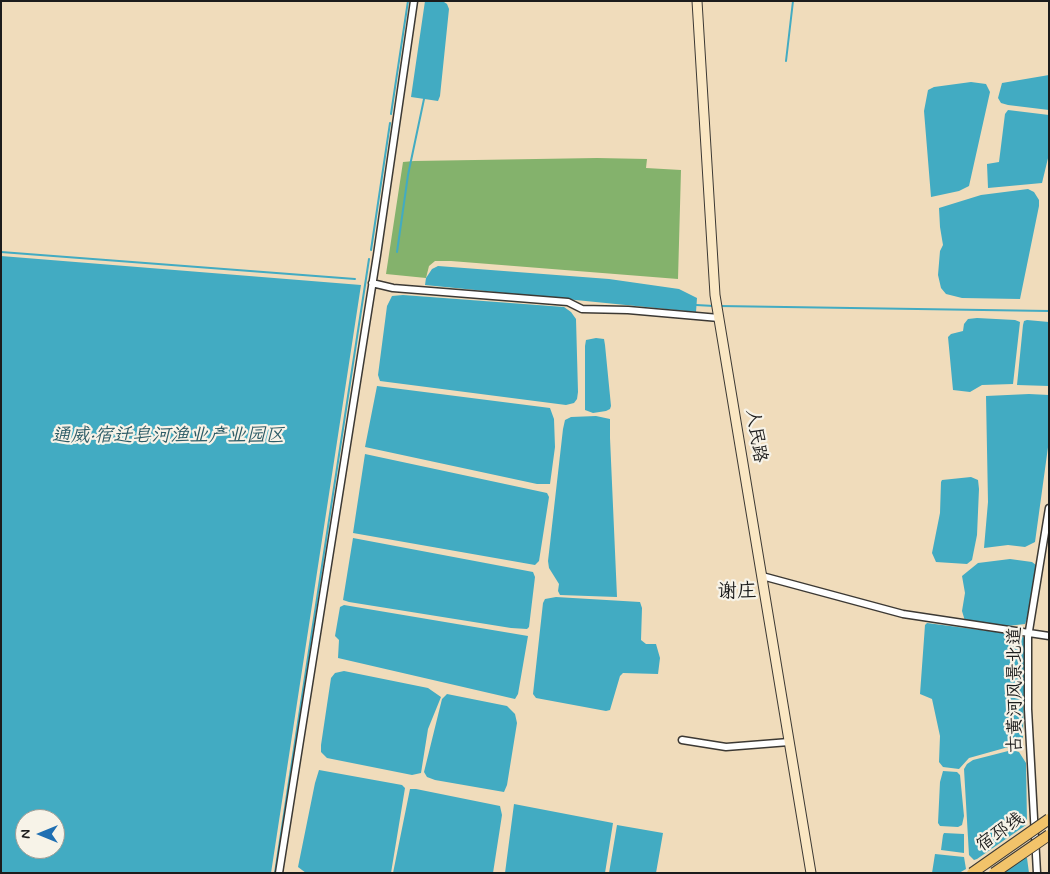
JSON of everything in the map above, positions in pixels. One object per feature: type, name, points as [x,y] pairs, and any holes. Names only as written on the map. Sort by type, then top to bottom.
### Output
[{"type":"main road","name":"宿邳线","points":[[972,873],[1049,819]]},
{"type":"main road","name":"宿邳线","points":[[994,873],[1049,835]]},
{"type":"street","points":[[280,873],[414,1]]},
{"type":"street","name":"人民路","points":[[697,1],[716,306],[811,873]]},
{"type":"street","points":[[372,283],[398,289],[568,302],[582,309],[628,310],[719,318]]},
{"type":"street","name":"古黄河风景北道","points":[[1037,873],[1028,710],[1031,634],[1049,508]]},
{"type":"street","points":[[762,576],[903,614],[1049,636]]},
{"type":"street","points":[[682,740],[726,747],[789,742]]},
{"type":"green space","points":[[597,158],[647,159],[646,168],[681,170],[678,279],[451,261],[435,261],[429,266],[426,278],[386,274],[403,162]]},
{"type":"water","points":[[425,1],[444,2],[449,9],[438,101],[411,97]]},
{"type":"water","points":[[1049,75],[1049,110],[1008,105],[1001,103],[998,98],[1002,83]]},
{"type":"water","points":[[971,82],[986,84],[990,92],[969,186],[959,191],[931,197],[924,111],[928,90],[934,87]]},
{"type":"water","points":[[1008,110],[1049,115],[1049,154],[1042,183],[988,188],[987,164],[999,162],[1005,114]]},
{"type":"water","points":[[1028,189],[1034,192],[1039,200],[1039,206],[1020,299],[962,298],[946,294],[941,288],[938,275],[940,251],[943,245],[939,208],[981,195]]},
{"type":"water","name":"通威·宿迁皂河渔业产业园区","points":[[1,256],[361,285],[271,873],[1,873]]},
{"type":"water","points":[[438,266],[609,279],[679,289],[697,298],[696,312],[425,285],[426,278],[432,269]]},
{"type":"water","points":[[403,295],[564,307],[576,319],[577,399],[574,403],[566,405],[380,381],[378,375],[387,306],[392,296]]},
{"type":"water","points":[[968,319],[1015,320],[1020,322],[1013,384],[982,385],[970,392],[953,390],[948,337],[951,334],[963,331],[964,324]]},
{"type":"water","points":[[1024,321],[1049,322],[1049,386],[1017,385],[1023,325]]},
{"type":"water","points":[[604,339],[611,406],[606,411],[593,413],[585,410],[585,346],[586,340]]},
{"type":"water","points":[[377,386],[550,408],[554,419],[555,447],[550,484],[537,484],[365,447]]},
{"type":"water","points":[[1049,395],[1049,440],[1035,542],[1025,547],[1008,545],[984,548],[988,502],[986,396]]},
{"type":"water","points":[[596,416],[610,419],[617,597],[560,595],[558,591],[559,584],[549,568],[548,561],[563,429],[565,420],[571,417]]},
{"type":"water","points":[[365,454],[547,493],[549,497],[539,561],[535,565],[353,533]]},
{"type":"water","points":[[971,477],[978,480],[979,489],[977,535],[972,560],[967,564],[936,562],[932,553],[940,513],[941,482],[942,480]]},
{"type":"water","points":[[353,538],[533,572],[535,577],[529,627],[527,629],[511,628],[343,600]]},
{"type":"water","points":[[1010,559],[1032,562],[1036,565],[1025,624],[999,627],[965,621],[962,611],[965,593],[962,576],[978,563]]},
{"type":"water","points":[[556,597],[640,602],[642,608],[641,640],[646,644],[656,644],[660,658],[658,674],[623,673],[620,676],[610,710],[606,711],[536,698],[533,694],[543,603],[545,599]]},
{"type":"water","points":[[344,605],[528,636],[518,694],[515,699],[338,658],[339,640],[335,636],[340,607]]},
{"type":"water","points":[[927,623],[1019,635],[1025,638],[1023,737],[1019,744],[969,758],[959,769],[943,767],[939,762],[940,736],[932,699],[920,694],[925,625]]},
{"type":"water","points":[[344,671],[428,688],[441,697],[428,729],[421,773],[412,775],[327,758],[321,752],[331,678],[335,673]]},
{"type":"water","points":[[447,694],[507,706],[515,714],[517,723],[507,785],[504,792],[435,780],[427,777],[424,772],[442,699]]},
{"type":"water","points":[[1012,750],[1019,752],[1026,763],[1026,825],[974,860],[969,855],[964,769],[973,760]]},
{"type":"water","points":[[319,770],[402,785],[405,788],[391,873],[306,873],[298,867]]},
{"type":"water","points":[[943,771],[957,772],[960,775],[964,816],[962,825],[958,827],[940,826],[938,823],[940,782]]},
{"type":"water","points":[[410,789],[500,806],[502,815],[493,873],[393,873]]},
{"type":"water","points":[[514,804],[613,823],[605,873],[505,873]]},
{"type":"water","points":[[617,825],[663,833],[656,873],[609,873]]},
{"type":"water","points":[[944,833],[964,834],[964,853],[941,850]]},
{"type":"water","points":[[935,854],[964,857],[966,869],[959,873],[932,873]]},
{"type":"water","points":[[1024,858],[1027,858],[1029,873],[1003,873]]},
{"type":"waterway","points":[[391,114],[408,1]]},
{"type":"waterway","points":[[786,61],[793,1]]},
{"type":"waterway","points":[[397,252],[408,175],[424,99]]},
{"type":"waterway","points":[[371,250],[390,123]]},
{"type":"waterway","points":[[1,252],[355,279]]},
{"type":"waterway","points":[[275,873],[369,259]]},
{"type":"waterway","points":[[696,305],[714,306]]},
{"type":"waterway","points":[[719,306],[1049,311]]},
{"type":"district","name":"谢庄","points":[[737,593]]}]
